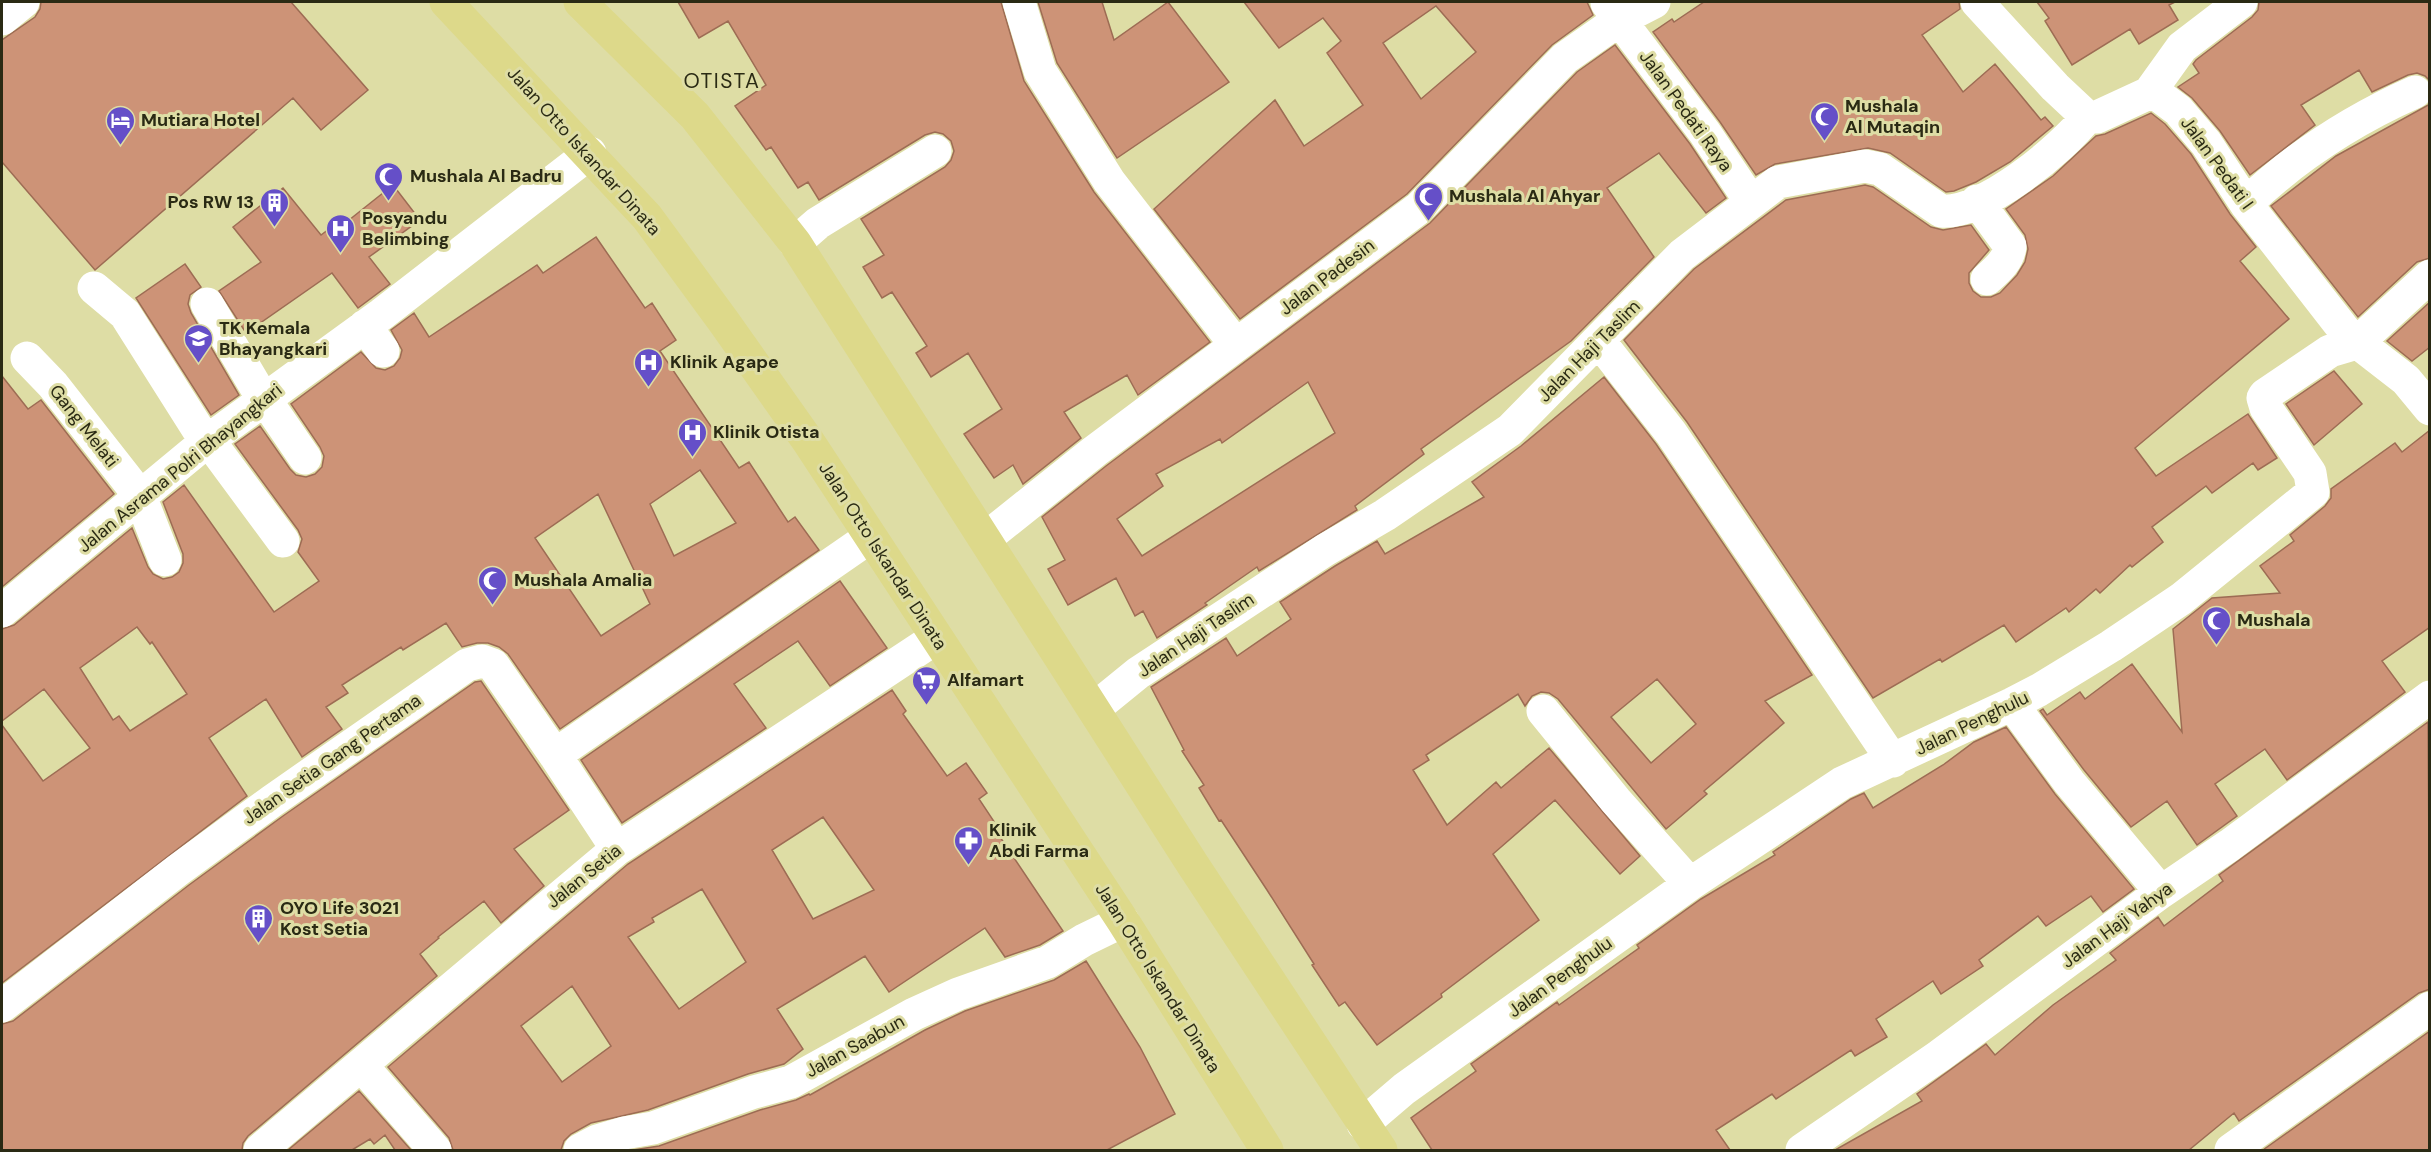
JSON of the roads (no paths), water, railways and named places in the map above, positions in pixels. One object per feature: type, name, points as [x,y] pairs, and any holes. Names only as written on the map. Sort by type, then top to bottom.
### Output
[{"type":"main road","name":"Jalan Otto Iskandar Dinata","points":[[446,2],[590,153],[647,217],[717,312],[808,441],[1123,921],[1267,1150]]},
{"type":"main road","points":[[580,2],[695,116],[795,243],[1095,708],[1187,855],[1381,1150]]},
{"type":"street","points":[[2,19],[23,2]]},
{"type":"street","points":[[1019,2],[1040,71],[1109,181],[1236,345]]},
{"type":"street","name":"Jalan Padesin","points":[[986,538],[1095,451],[1419,208],[1612,11],[1654,2]]},
{"type":"street","points":[[1977,2],[2055,87],[2088,117],[2097,117],[2149,93],[2182,47],[2241,2]]},
{"type":"street","name":"Jalan Pedati Raya","points":[[1612,11],[1705,133],[1752,202]]},
{"type":"street","points":[[2246,204],[2277,174],[2311,149],[2356,122],[2415,92]]},
{"type":"street","name":"Jalan Pedati I","points":[[2149,93],[2158,95],[2178,110],[2206,142],[2246,204],[2348,335],[2406,380],[2430,409]]},
{"type":"street","name":"Jalan Haji Taslim","points":[[1095,708],[1138,673],[1325,550],[1385,515],[1510,430],[1682,255],[1778,182],[1865,166],[1880,169],[1941,211],[1953,212],[2012,184],[2070,137],[2088,117]]},
{"type":"street","points":[[795,243],[818,223],[935,151]]},
{"type":"street","name":"Jalan Asrama Polri Bhayangkari","points":[[2,611],[206,442],[264,398],[374,339],[590,153]]},
{"type":"street","points":[[1977,201],[2010,246],[2010,252],[2002,266],[1987,279]]},
{"type":"street","name":"Jalan Penghulu","points":[[1363,1124],[1404,1089],[1690,884],[1842,783],[1893,761],[2039,690],[2181,599],[2313,492],[2310,473],[2266,408],[2263,398],[2268,392],[2330,351],[2357,343],[2430,276]]},
{"type":"street","points":[[94,288],[126,314],[206,442],[215,449],[284,541]]},
{"type":"street","points":[[207,304],[264,398],[305,458]]},
{"type":"street","points":[[1599,341],[1671,433],[1893,761]]},
{"type":"street","name":"Gang Melati","points":[[27,358],[53,385],[140,496],[165,560]]},
{"type":"street","points":[[555,755],[870,537]]},
{"type":"street","name":"Jalan Setia","points":[[260,1150],[616,849],[936,638]]},
{"type":"street","name":"Jalan Setia Gang Pertama","points":[[2,1006],[178,870],[272,801],[467,665],[482,661],[493,665],[616,849]]},
{"type":"street","name":"Jalan Haji Yahya","points":[[1802,1150],[1939,1056],[2430,697]]},
{"type":"street","points":[[2012,704],[2069,782],[2161,892]]},
{"type":"street","points":[[1543,711],[1616,801],[1690,884]]},
{"type":"street","name":"Jalan Saabun","points":[[580,1150],[597,1141],[653,1128],[754,1092],[791,1082],[914,1014],[958,994],[1048,962],[1084,940],[1123,921]]},
{"type":"street","points":[[2244,1147],[2430,1008]]},
{"type":"street","points":[[362,1066],[435,1150]]},
{"type":"place","name":"Mushala Al Mutaqin","points":[[1824,142]]},
{"type":"place","name":"Mutiara Hotel","points":[[120,146]]},
{"type":"place","name":"Mushala Al Badru","points":[[389,202]]},
{"type":"place","name":"Mushala Al Ahyar","points":[[1428,222]]},
{"type":"place","name":"Pos RW 13","points":[[275,228]]},
{"type":"place","name":"Posyandu Belimbing","points":[[341,254]]},
{"type":"place","name":"TK Kemala Bhayangkari","points":[[198,364]]},
{"type":"place","name":"Klinik Agape","points":[[649,388]]},
{"type":"place","name":"Klinik Otista","points":[[692,458]]},
{"type":"place","name":"Mushala Amalia","points":[[493,606]]},
{"type":"place","name":"Mushala","points":[[2216,646]]},
{"type":"place","name":"Alfamart","points":[[926,706]]},
{"type":"place","name":"Klinik Abdi Farma","points":[[968,866]]},
{"type":"place","name":"OYO Life 3021 Kost Setia","points":[[259,944]]},
{"type":"district","name":"OTISTA","points":[[722,81]]}]
